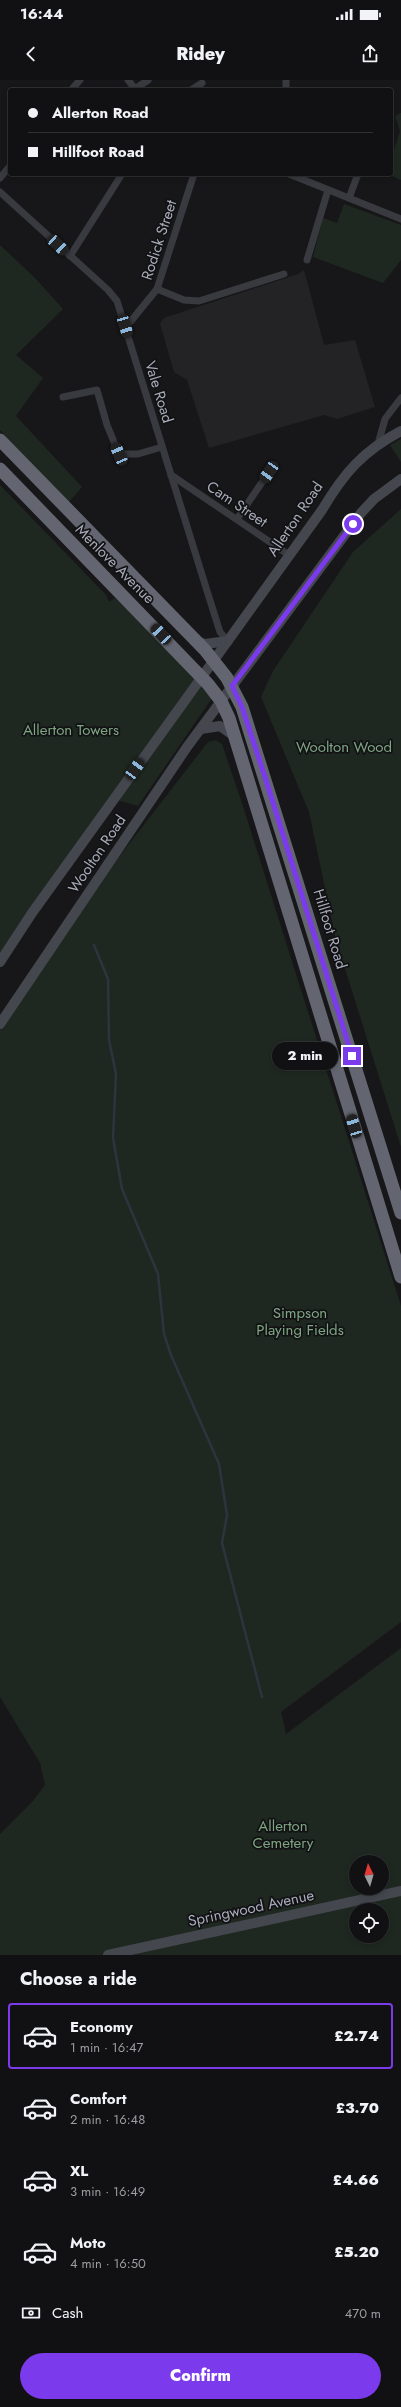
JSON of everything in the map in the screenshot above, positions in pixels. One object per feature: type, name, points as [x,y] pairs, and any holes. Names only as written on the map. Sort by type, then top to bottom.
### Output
[{"type":"highway","name":"Menlove Avenue","points":[[0,440],[214,661]]},
{"type":"highway","name":"Menlove Avenue","points":[[0,469],[202,677],[221,701]]},
{"type":"highway","name":"Hillfoot Road","points":[[214,661],[232,686],[242,707],[401,1213]]},
{"type":"highway","points":[[221,701],[229,718],[401,1277]]},
{"type":"main road","name":"Allerton Road","points":[[214,661],[322,510],[339,482],[358,460],[378,444],[401,431]]},
{"type":"main road","points":[[232,686],[361,513],[397,481]]},
{"type":"main road","points":[[196,641],[205,644],[228,642]]},
{"type":"main road","name":"Woolton Road","points":[[0,962],[32,913],[214,661]]},
{"type":"main road","name":"Woolton Road","points":[[0,1024],[201,729],[232,686]]},
{"type":"main road","points":[[201,729],[220,726],[234,736]]},
{"type":"main road","name":"Springwood Avenue","points":[[108,1955],[401,1891]]},
{"type":"street","points":[[73,88],[80,80]]},
{"type":"street","points":[[128,80],[135,88]]},
{"type":"street","points":[[137,88],[148,80]]},
{"type":"street","points":[[194,88],[202,83]]},
{"type":"street","points":[[0,178],[8,168]]},
{"type":"street","points":[[70,256],[121,176]]},
{"type":"street","name":"Rodick Street","points":[[125,326],[131,321],[157,289],[193,176]]},
{"type":"street","points":[[294,176],[401,219]]},
{"type":"street","points":[[349,198],[357,176]]},
{"type":"street","points":[[307,260],[328,190]]},
{"type":"street","name":"Vale Road","points":[[0,192],[108,290],[117,301],[220,632],[228,642]]},
{"type":"street","points":[[157,289],[184,300],[199,301],[284,274]]},
{"type":"street","points":[[63,397],[97,390],[107,425],[119,454],[138,454],[162,447]]},
{"type":"street","points":[[378,444],[385,419],[401,398]]},
{"type":"street","points":[[237,519],[269,472]]},
{"type":"street","name":"Cam Street","points":[[171,475],[289,555]]},
{"type":"shaded area","points":[[304,270],[324,345],[355,340],[375,407],[337,419],[324,415],[209,448],[187,380],[174,372],[160,324],[164,318],[298,274]]},
{"type":"green space","points":[[401,113],[401,180],[392,176],[393,176],[393,153],[400,131],[395,116]]},
{"type":"green space","points":[[344,204],[401,225],[401,260],[383,283],[313,257],[323,218],[337,223]]},
{"type":"green space","points":[[0,245],[35,278],[63,309],[16,355],[43,378],[16,416],[82,487],[67,504],[0,430]]},
{"type":"green space","points":[[401,439],[401,462],[390,445]]},
{"type":"green space","name":"Allerton Towers","points":[[0,485],[106,595],[109,602],[115,598],[146,626],[212,698],[138,806],[110,798],[0,965]]},
{"type":"green space","name":"Woolton Wood","points":[[401,509],[401,1147],[336,940],[309,812],[261,697],[273,671],[353,552]]},
{"type":"green space","points":[[215,740],[222,744],[401,1306],[401,1622],[281,1712],[286,1734],[401,1648],[401,1955],[0,1955],[0,1834],[33,1801],[45,1785],[40,1763],[0,1697],[0,1030],[115,862],[208,742]]},
{"type":"waterway","points":[[94,945],[108,979],[109,1040],[116,1074],[113,1138],[122,1189],[158,1274],[164,1334],[171,1355],[219,1464],[227,1515],[222,1543],[262,1697]]},
{"type":"route","points":[[352,1056],[265,777],[242,707],[232,686],[353,524]]},
{"type":"park label","name":"Simpson Playing Fields","points":[[300,1322]]},
{"type":"park label","name":"Allerton Cemetery","points":[[283,1834]]}]
